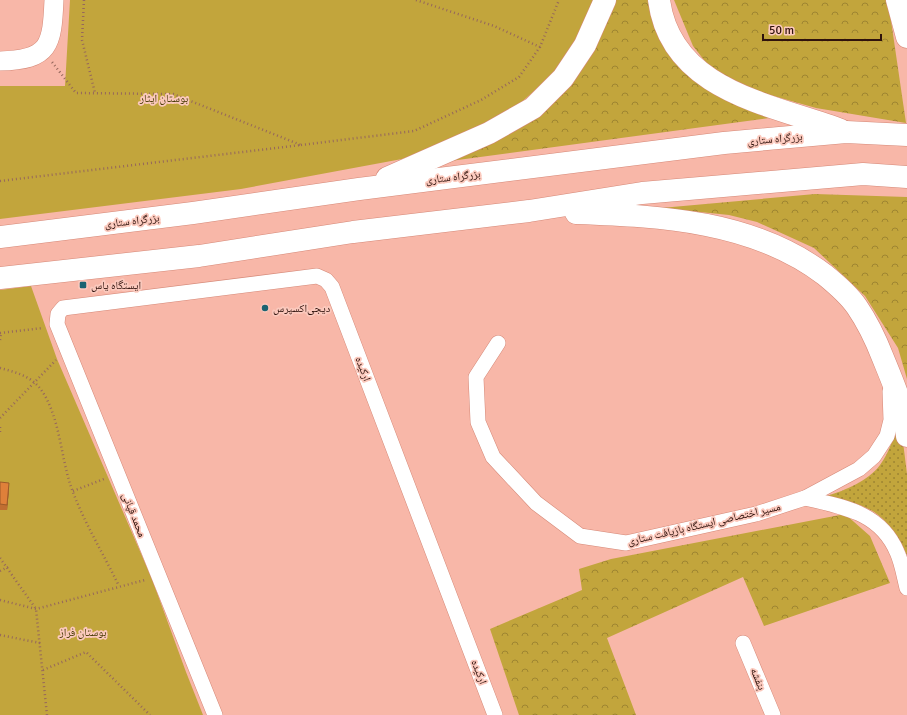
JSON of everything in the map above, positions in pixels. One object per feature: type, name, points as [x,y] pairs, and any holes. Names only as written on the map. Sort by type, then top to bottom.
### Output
[{"type":"highway","points":[[359,189],[400,173],[489,133],[533,108],[568,71],[585,45],[605,0]]},
{"type":"highway","points":[[659,0],[668,33],[688,62],[700,73],[734,93],[846,132]]},
{"type":"highway","points":[[897,0],[907,37]]},
{"type":"highway","name":"بزرگراه ستاری","points":[[0,237],[193,213],[359,189],[724,143],[846,132],[907,135]]},
{"type":"highway","points":[[0,278],[199,256],[353,232],[529,211],[642,193],[863,174],[907,177]]},
{"type":"highway","points":[[529,211],[624,215],[695,223],[768,241],[796,255],[837,284],[857,306],[873,333],[900,396],[907,436]]},
{"type":"street","points":[[7,61],[31,58],[43,51],[50,40],[54,0]]},
{"type":"street","name":"ارکیده","points":[[58,314],[63,308],[317,276],[326,280],[335,295],[495,715]]},
{"type":"street","name":"محمد قپانی","points":[[58,314],[57,324],[215,715]]},
{"type":"street","name":"مسیر اختصاصی ایستگاه بازیافت ستاری","points":[[498,343],[476,377],[478,422],[493,457],[536,503],[580,536],[626,544],[756,514],[805,498],[859,469],[874,456],[886,436],[891,420],[891,397],[888,369]]},
{"type":"street","points":[[805,498],[848,508],[883,528],[898,552],[907,588]]},
{"type":"street","name":"بنفشه","points":[[743,643],[773,715]]},
{"type":"path","points":[[84,0],[82,40],[95,93]]},
{"type":"path","points":[[416,0],[494,26],[540,47]]},
{"type":"path","points":[[0,182],[414,131],[481,100],[519,77],[540,47],[559,0]]},
{"type":"path","points":[[43,51],[76,93],[173,94],[301,145]]},
{"type":"path","points":[[0,340],[1,333],[46,327]]},
{"type":"path","points":[[0,418],[57,358]]},
{"type":"path","points":[[0,368],[20,374],[34,382],[42,391],[51,410],[73,491],[119,586]]},
{"type":"path","points":[[0,427],[0,434]]},
{"type":"path","points":[[73,491],[117,473]]},
{"type":"path","points":[[0,558],[8,567],[36,609],[47,715]]},
{"type":"path","points":[[0,571],[8,567]]},
{"type":"path","points":[[0,600],[36,609],[119,586],[152,579]]},
{"type":"path","points":[[0,635],[40,643]]},
{"type":"path","points":[[43,670],[86,652],[150,715]]},
{"type":"green space","name":"بوستان ایثار","points":[[70,0],[596,0],[585,25],[567,55],[552,75],[516,107],[478,131],[402,159],[241,189],[0,219],[0,86],[65,86]]},
{"type":"green space","points":[[612,0],[652,0],[668,48],[784,116],[428,164],[498,136]]},
{"type":"green space","points":[[674,0],[888,0],[906,123],[816,108],[742,87],[711,69],[693,46]]},
{"type":"green space","points":[[815,194],[907,197],[907,379],[898,348],[865,296],[814,248],[757,222],[729,215],[661,208]]},
{"type":"green space","name":"بوستان فراز","points":[[31,286],[57,359],[152,579],[203,715],[0,715],[0,290]]},
{"type":"green space","points":[[900,418],[907,474],[907,555],[891,529],[876,513],[856,504],[827,496],[856,484],[875,471],[887,454]]},
{"type":"green space","points":[[845,514],[870,536],[890,583],[764,626],[743,577],[607,638],[636,715],[519,715],[490,629],[582,590],[579,569],[611,559]]},
{"type":"building","points":[[0,482],[9,483],[7,505],[0,504]]},
{"type":"place","name":"ایستگاه یاس","points":[[83,285]]},
{"type":"place","name":"دیجی‌اکسپرس","points":[[265,308]]}]
